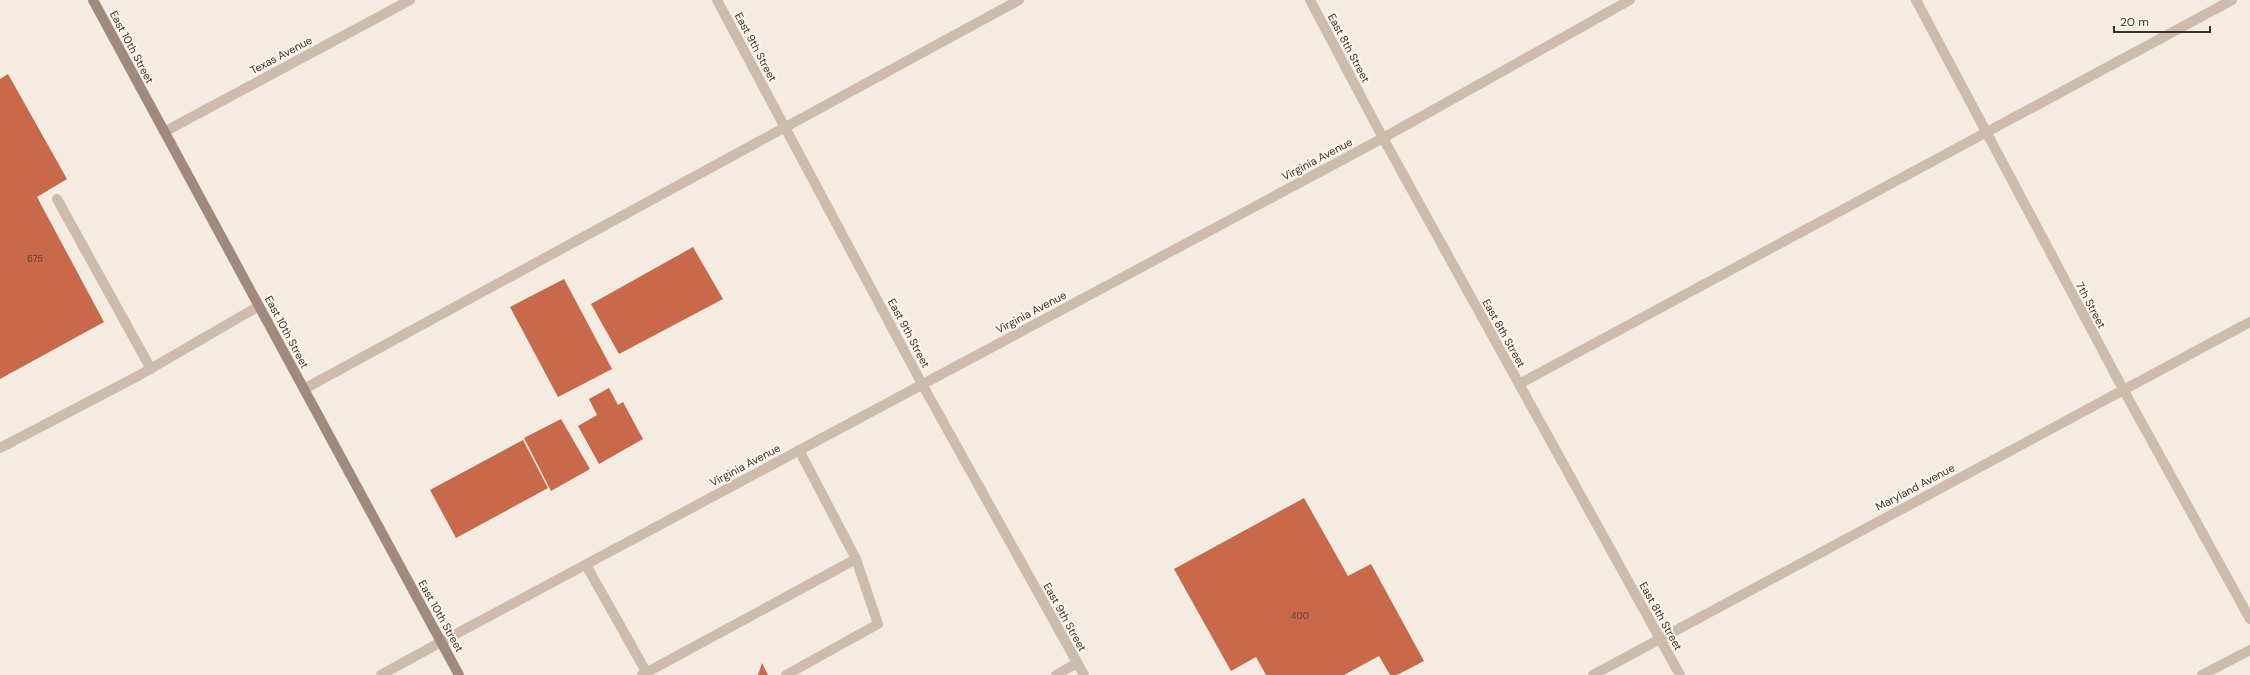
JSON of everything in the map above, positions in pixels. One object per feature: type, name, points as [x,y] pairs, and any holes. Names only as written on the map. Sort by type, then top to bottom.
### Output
[{"type":"main road","name":"East 10th Street","points":[[93,0],[460,675]]},
{"type":"street","name":"Texas Avenue","points":[[164,132],[410,0]]},
{"type":"street","name":"East 9th Street","points":[[717,0],[922,384],[1084,675]]},
{"type":"street","points":[[304,389],[1019,0]]},
{"type":"street","name":"East 8th Street","points":[[1310,0],[1383,138],[1680,675]]},
{"type":"street","name":"Virginia Avenue","points":[[381,675],[1383,138],[1630,0]]},
{"type":"street","name":"7th Street","points":[[1916,0],[2123,390],[2250,619]]},
{"type":"street","points":[[1519,384],[2232,0]]},
{"type":"street","points":[[57,199],[151,369]]},
{"type":"street","points":[[0,448],[151,369],[259,306]]},
{"type":"street","name":"Maryland Avenue","points":[[1593,675],[2250,322]]},
{"type":"street","points":[[786,675],[878,624],[856,559],[799,450]]},
{"type":"street","points":[[586,565],[646,674],[856,559]]},
{"type":"street","points":[[2202,675],[2250,650]]},
{"type":"street","points":[[1056,675],[1077,663]]},
{"type":"building","points":[[8,74],[67,179],[37,197],[104,322],[0,379],[0,79]]},
{"type":"building","points":[[693,247],[723,299],[619,354],[591,304]]},
{"type":"building","points":[[564,279],[612,369],[558,397],[510,307]]},
{"type":"building","points":[[609,388],[618,405],[623,402],[643,439],[599,464],[578,426],[597,415],[589,399]]},
{"type":"building","points":[[561,419],[590,469],[551,491],[524,438]]},
{"type":"building","points":[[523,440],[548,488],[456,538],[430,490]]},
{"type":"building","points":[[1304,498],[1348,576],[1371,564],[1424,661],[1397,675],[1390,675],[1379,656],[1344,675],[1266,675],[1256,657],[1231,671],[1174,569]]},
{"type":"building","points":[[762,663],[768,675],[758,675]]}]
